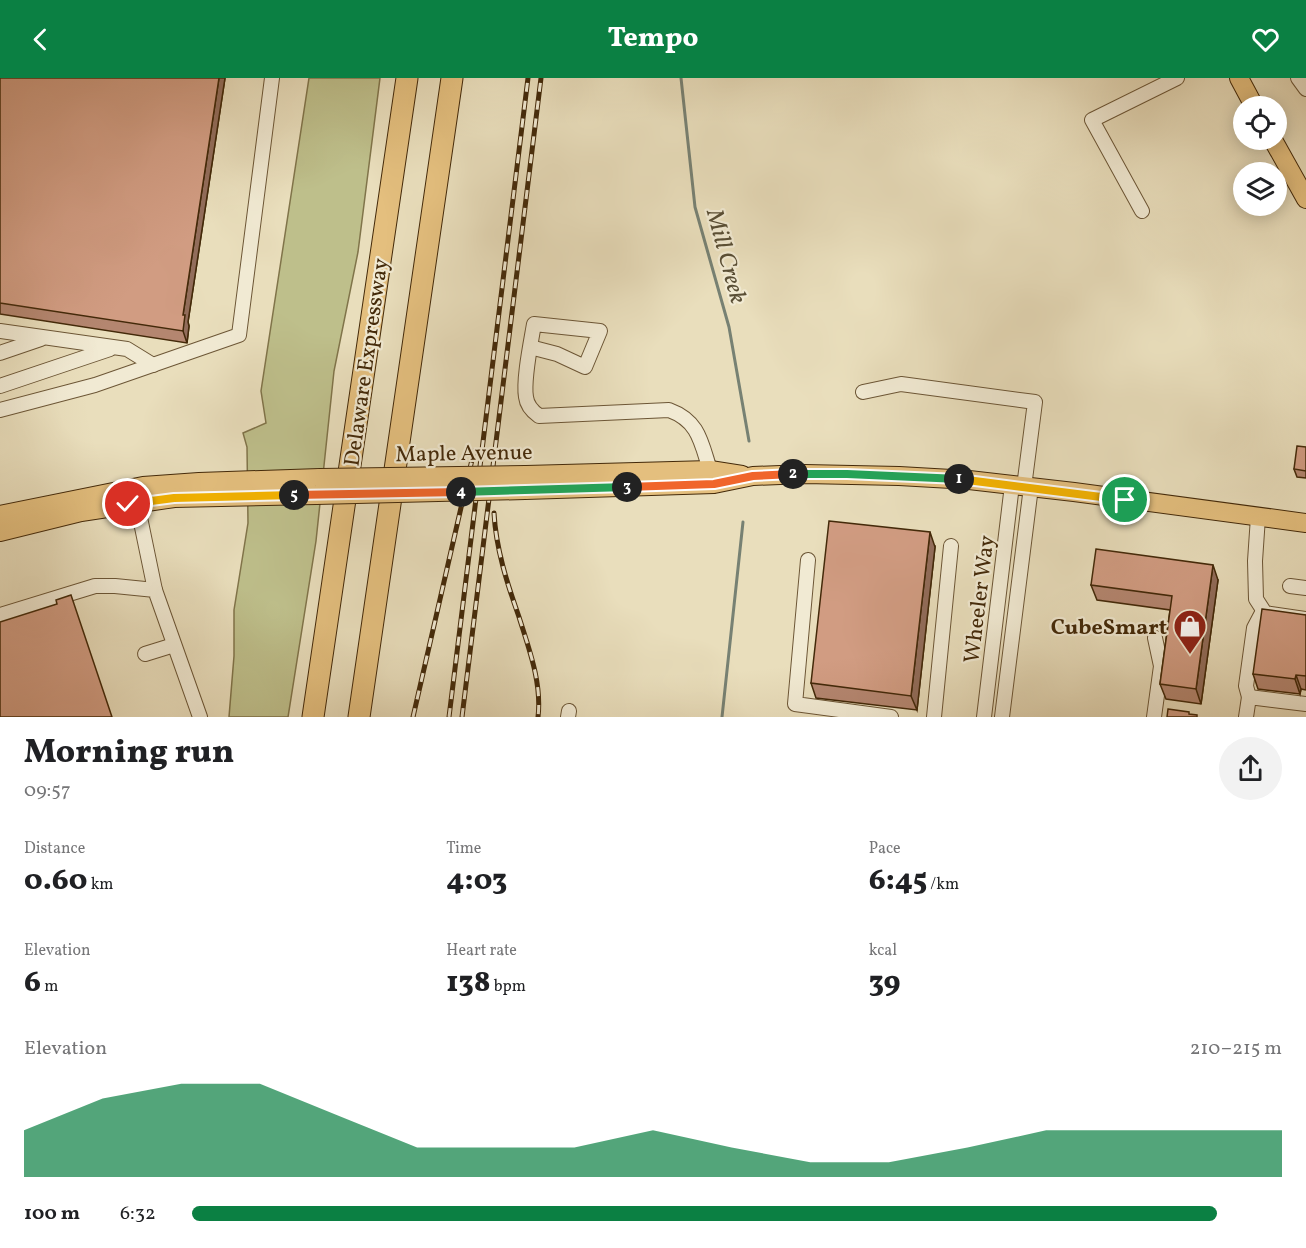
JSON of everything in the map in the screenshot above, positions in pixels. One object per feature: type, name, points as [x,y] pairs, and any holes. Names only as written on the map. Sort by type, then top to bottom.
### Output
[{"type":"highway","name":"Delaware Expressway","points":[[313,717],[406,78]]},
{"type":"highway","name":"Delaware Expressway","points":[[359,717],[452,78]]},
{"type":"main road","points":[[1239,78],[1249,96]]},
{"type":"main road","points":[[1279,150],[1306,199]]},
{"type":"main road","name":"Maple Avenue","points":[[526,483],[710,470],[753,476]]},
{"type":"main road","name":"Maple Avenue","points":[[0,515],[143,486],[199,482],[318,487],[526,483],[714,484],[753,476],[805,474],[969,480],[1306,523]]},
{"type":"main road","name":"Maple Avenue","points":[[0,532],[81,512],[137,502],[318,487]]},
{"type":"street","points":[[0,410],[95,385],[239,335],[272,78]]},
{"type":"street","points":[[1142,211],[1092,120],[1177,78]]},
{"type":"street","points":[[1298,78],[1306,89]]},
{"type":"street","points":[[530,347],[557,354],[585,366],[600,331],[534,324],[530,347],[526,396],[530,409],[539,416],[669,410],[682,415],[694,428],[701,441],[710,470]]},
{"type":"street","points":[[0,331],[127,349],[153,365]]},
{"type":"street","points":[[0,353],[46,338]]},
{"type":"street","points":[[0,386],[115,347]]},
{"type":"street","points":[[862,392],[901,384],[1035,402],[1022,487]]},
{"type":"street","name":"Wheeler Way","points":[[984,717],[1022,487]]},
{"type":"street","name":"Wheeler Way","points":[[1002,717],[1022,487]]},
{"type":"street","points":[[137,502],[155,590],[200,717]]},
{"type":"street","points":[[1258,516],[1255,561],[1256,599],[1264,613],[1306,619]]},
{"type":"street","points":[[934,717],[951,546]]},
{"type":"street","points":[[808,560],[795,704],[891,717]]},
{"type":"street","points":[[0,615],[95,586],[115,585],[155,590]]},
{"type":"street","points":[[1290,586],[1306,588]]},
{"type":"street","points":[[1246,717],[1249,697],[1246,686],[1254,628],[1263,611]]},
{"type":"street","points":[[1154,717],[1161,666],[1155,638]]},
{"type":"street","points":[[145,654],[174,645]]},
{"type":"street","points":[[1249,697],[1306,704]]},
{"type":"green space","points":[[309,78],[380,78],[358,252],[334,371],[316,541],[288,717],[229,717],[234,656],[234,610],[248,523],[247,447],[243,433],[266,423],[261,391]]},
{"type":"building","points":[[0,78],[219,78],[183,315],[185,315],[183,331],[0,303]]},
{"type":"building","points":[[1297,446],[1306,447],[1306,471],[1294,469]]},
{"type":"building","points":[[829,521],[930,532],[911,696],[811,683]]},
{"type":"building","name":"CubeSmart","points":[[1096,549],[1213,565],[1196,689],[1160,684],[1172,596],[1091,585]]},
{"type":"building","points":[[71,595],[112,717],[0,717],[0,622],[57,604],[56,600]]},
{"type":"building","points":[[1262,609],[1306,615],[1306,676],[1296,675],[1295,679],[1253,674]]},
{"type":"building","points":[[1168,709],[1189,712],[1197,717],[1167,717]]},
{"type":"waterway","name":"Mill Creek","points":[[681,78],[695,207],[729,327],[749,441]]},
{"type":"waterway","name":"Mill Creek","points":[[722,717],[743,522]]},
{"type":"railway","points":[[449,717],[528,78]]},
{"type":"railway","points":[[462,717],[541,78]]},
{"type":"railway","points":[[413,717],[474,451]]},
{"type":"railway","points":[[494,513],[503,566],[534,666],[539,704],[538,717]]},
{"type":"place","name":"CubeSmart","points":[[1190,655]]},
{"type":"route","points":[[128,504],[221,495],[316,495],[714,484],[753,476],[805,474],[969,480],[1125,500]]}]
